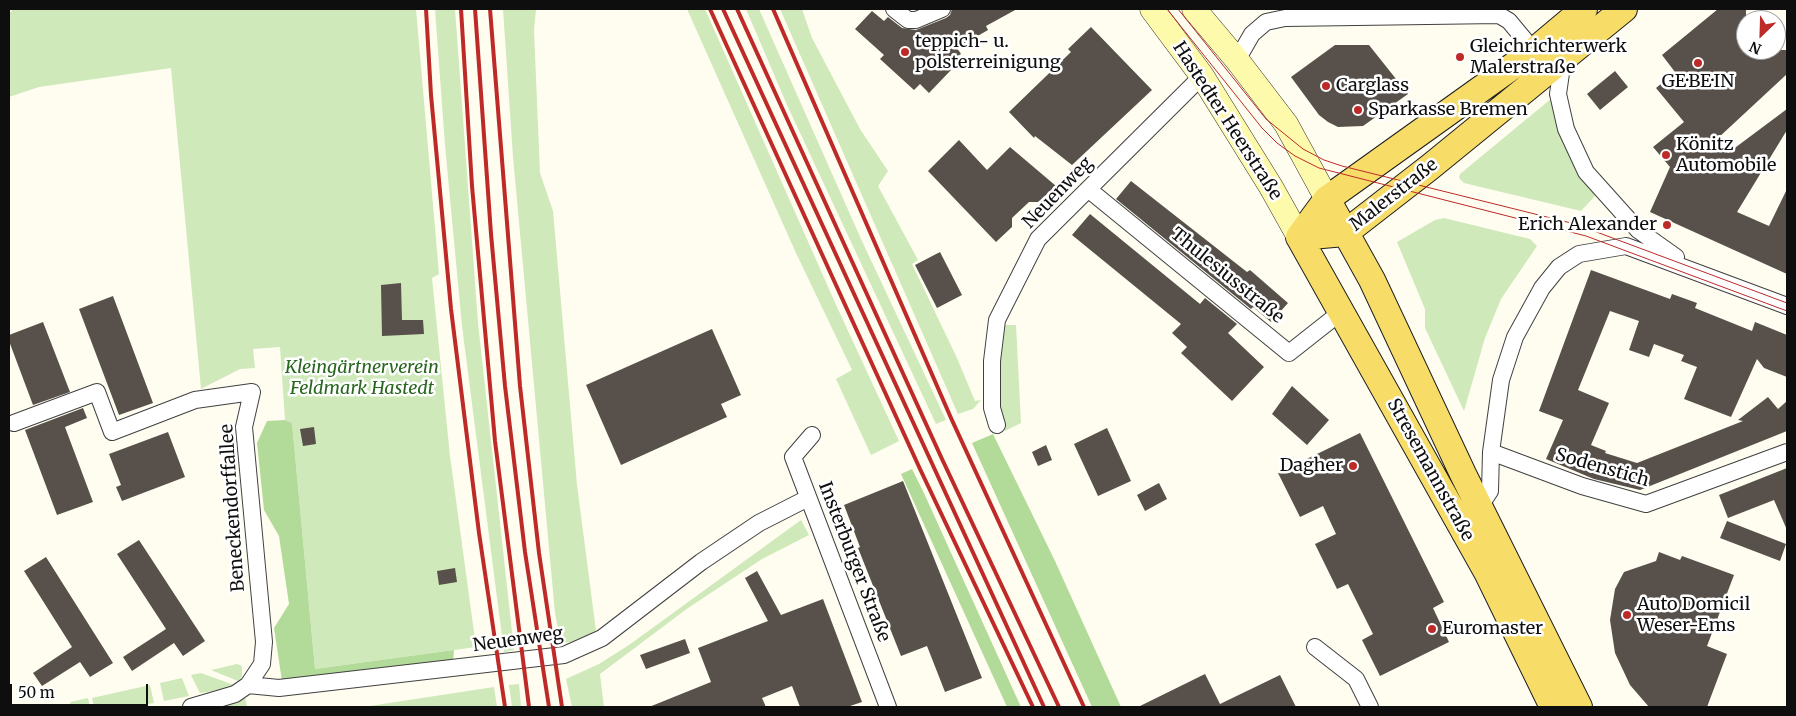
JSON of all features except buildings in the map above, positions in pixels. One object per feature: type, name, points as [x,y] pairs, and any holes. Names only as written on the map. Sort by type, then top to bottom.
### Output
[{"type":"main road","name":"Hastedter Heerstraße","points":[[1152,9],[1202,76],[1299,236]]},
{"type":"main road","name":"Hastedter Heerstraße","points":[[1194,9],[1237,60],[1286,124],[1345,233]]},
{"type":"main road","name":"Malerstraße","points":[[1299,236],[1327,199],[1534,51],[1584,9]]},
{"type":"main road","name":"Malerstraße","points":[[1299,236],[1345,233],[1430,167],[1624,9]]},
{"type":"main road","name":"Stresemannstraße","points":[[1345,233],[1372,280],[1579,707]]},
{"type":"main road","name":"Stresemannstraße","points":[[1299,236],[1488,574],[1554,707]]},
{"type":"street","points":[[894,9],[908,20],[916,20],[942,9]]},
{"type":"street","points":[[1237,60],[1262,16],[1285,18],[1499,15],[1509,21],[1534,51]]},
{"type":"street","points":[[1563,59],[1558,94],[1566,129],[1586,172],[1638,230],[1671,254],[1711,277]]},
{"type":"street","name":"Neuenweg","points":[[997,425],[992,408],[992,361],[997,320],[1038,239],[1202,76]]},
{"type":"street","name":"Thulesiusstraße","points":[[1088,189],[1289,353],[1341,312]]},
{"type":"street","points":[[1480,506],[1490,491],[1491,452],[1501,380],[1515,337],[1542,288],[1559,267],[1580,254],[1626,246],[1787,306]]},
{"type":"street","name":"Beneckendorffallee","points":[[14,423],[97,392],[112,432],[194,400],[252,392],[244,427],[264,642],[262,664],[248,685]]},
{"type":"street","name":"Insterburger Straße","points":[[812,435],[793,457],[888,707]]},
{"type":"street","name":"Sodenstich","points":[[1491,452],[1582,486],[1646,504],[1787,452]]},
{"type":"street","name":"Neuenweg","points":[[248,685],[279,688],[564,655],[602,638],[701,562],[758,523],[808,498]]},
{"type":"street","points":[[1315,647],[1356,678],[1370,707]]},
{"type":"street","points":[[191,707],[235,694],[248,685]]},
{"type":"green space","name":"Kleingärtnerverein Feldmark Hastedt","points":[[13,9],[416,9],[439,274],[432,278],[450,456],[476,647],[315,669],[292,423],[285,420],[280,347],[253,349],[255,368],[240,369],[201,389],[171,68],[39,87],[9,97],[9,14]]},
{"type":"green space","points":[[435,9],[455,9],[478,323],[514,650],[504,652],[462,326],[445,145]]},
{"type":"green space","points":[[503,9],[536,9],[534,30],[540,173],[553,211],[577,485],[596,631],[579,640],[561,644],[555,613],[513,157]]},
{"type":"green space","points":[[687,9],[705,9],[837,307],[899,441],[871,455],[836,379],[852,370],[796,253]]},
{"type":"green space","points":[[746,9],[759,9],[861,239],[946,420],[936,424],[787,105]]},
{"type":"green space","points":[[780,9],[802,9],[812,38],[860,129],[888,171],[878,186],[918,260],[912,264],[957,358],[975,401],[981,400],[973,409],[958,414]]},
{"type":"green space","points":[[1552,98],[1564,146],[1595,196],[1581,211],[1464,183],[1459,178],[1460,174]]},
{"type":"green space","points":[[1444,218],[1530,239],[1537,246],[1501,299],[1485,338],[1464,411],[1425,328],[1425,309],[1397,242],[1435,220]]},
{"type":"green space","points":[[1001,325],[1016,325],[1021,423],[1005,431],[996,394]]},
{"type":"green space","points":[[285,420],[292,423],[315,669],[454,650],[453,663],[282,681],[274,628],[289,604],[279,536],[264,510],[257,443],[267,421]]},
{"type":"green space","points":[[993,434],[1055,561],[1121,707],[1092,707],[972,443]]},
{"type":"green space","points":[[912,469],[1021,707],[1007,707],[901,474]]},
{"type":"green space","points":[[801,520],[809,535],[762,559],[688,608],[600,674],[604,707],[572,707],[566,679],[599,664],[629,645]]},
{"type":"green space","points":[[237,664],[242,666],[242,677],[238,681],[211,670]]},
{"type":"green space","points":[[201,673],[234,685],[228,689],[200,693],[191,675]]},
{"type":"green space","points":[[182,678],[189,696],[164,701],[160,683]]},
{"type":"green space","points":[[519,684],[521,707],[512,707],[509,685]]},
{"type":"green space","points":[[150,685],[154,703],[130,707],[94,707],[92,698]]},
{"type":"green space","points":[[494,687],[497,707],[363,707]]},
{"type":"green space","points":[[245,697],[247,707],[214,707]]},
{"type":"green space","points":[[88,698],[90,707],[71,707],[70,702]]},
{"type":"tram line","points":[[1167,9],[1262,128],[1277,143],[1295,156],[1319,168],[1586,236],[1787,311]]},
{"type":"tram line","points":[[1178,9],[1266,119],[1303,149],[1324,160],[1575,224],[1787,303]]},
{"type":"railway","points":[[426,9],[431,95],[451,309],[479,533],[505,707]]},
{"type":"railway","points":[[461,9],[472,186],[495,441],[529,707]]},
{"type":"railway","points":[[475,9],[491,234],[505,386],[525,552],[549,707]]},
{"type":"railway","points":[[490,9],[520,386],[539,553],[562,707]]},
{"type":"railway","points":[[710,9],[920,469],[1033,707]]},
{"type":"railway","points":[[723,9],[1044,707]]},
{"type":"railway","points":[[737,9],[942,459],[1059,707]]},
{"type":"railway","points":[[773,9],[951,418],[1084,707]]},
{"type":"place","name":"teppich- u. polsterreinigung","points":[[905,52]]},
{"type":"place","name":"Gleichrichterwerk Malerstraße","points":[[1460,57]]},
{"type":"place","name":"GE·BE·IN","points":[[1698,63]]},
{"type":"place","name":"Carglass","points":[[1326,86]]},
{"type":"place","name":"Sparkasse Bremen","points":[[1358,110]]},
{"type":"place","name":"Könitz Automobile","points":[[1666,155]]},
{"type":"place","name":"Erich Alexander","points":[[1667,225]]},
{"type":"place","name":"Dagher","points":[[1353,466]]},
{"type":"place","name":"Auto Domicil Weser-Ems","points":[[1627,615]]},
{"type":"place","name":"Euromaster","points":[[1432,629]]}]
